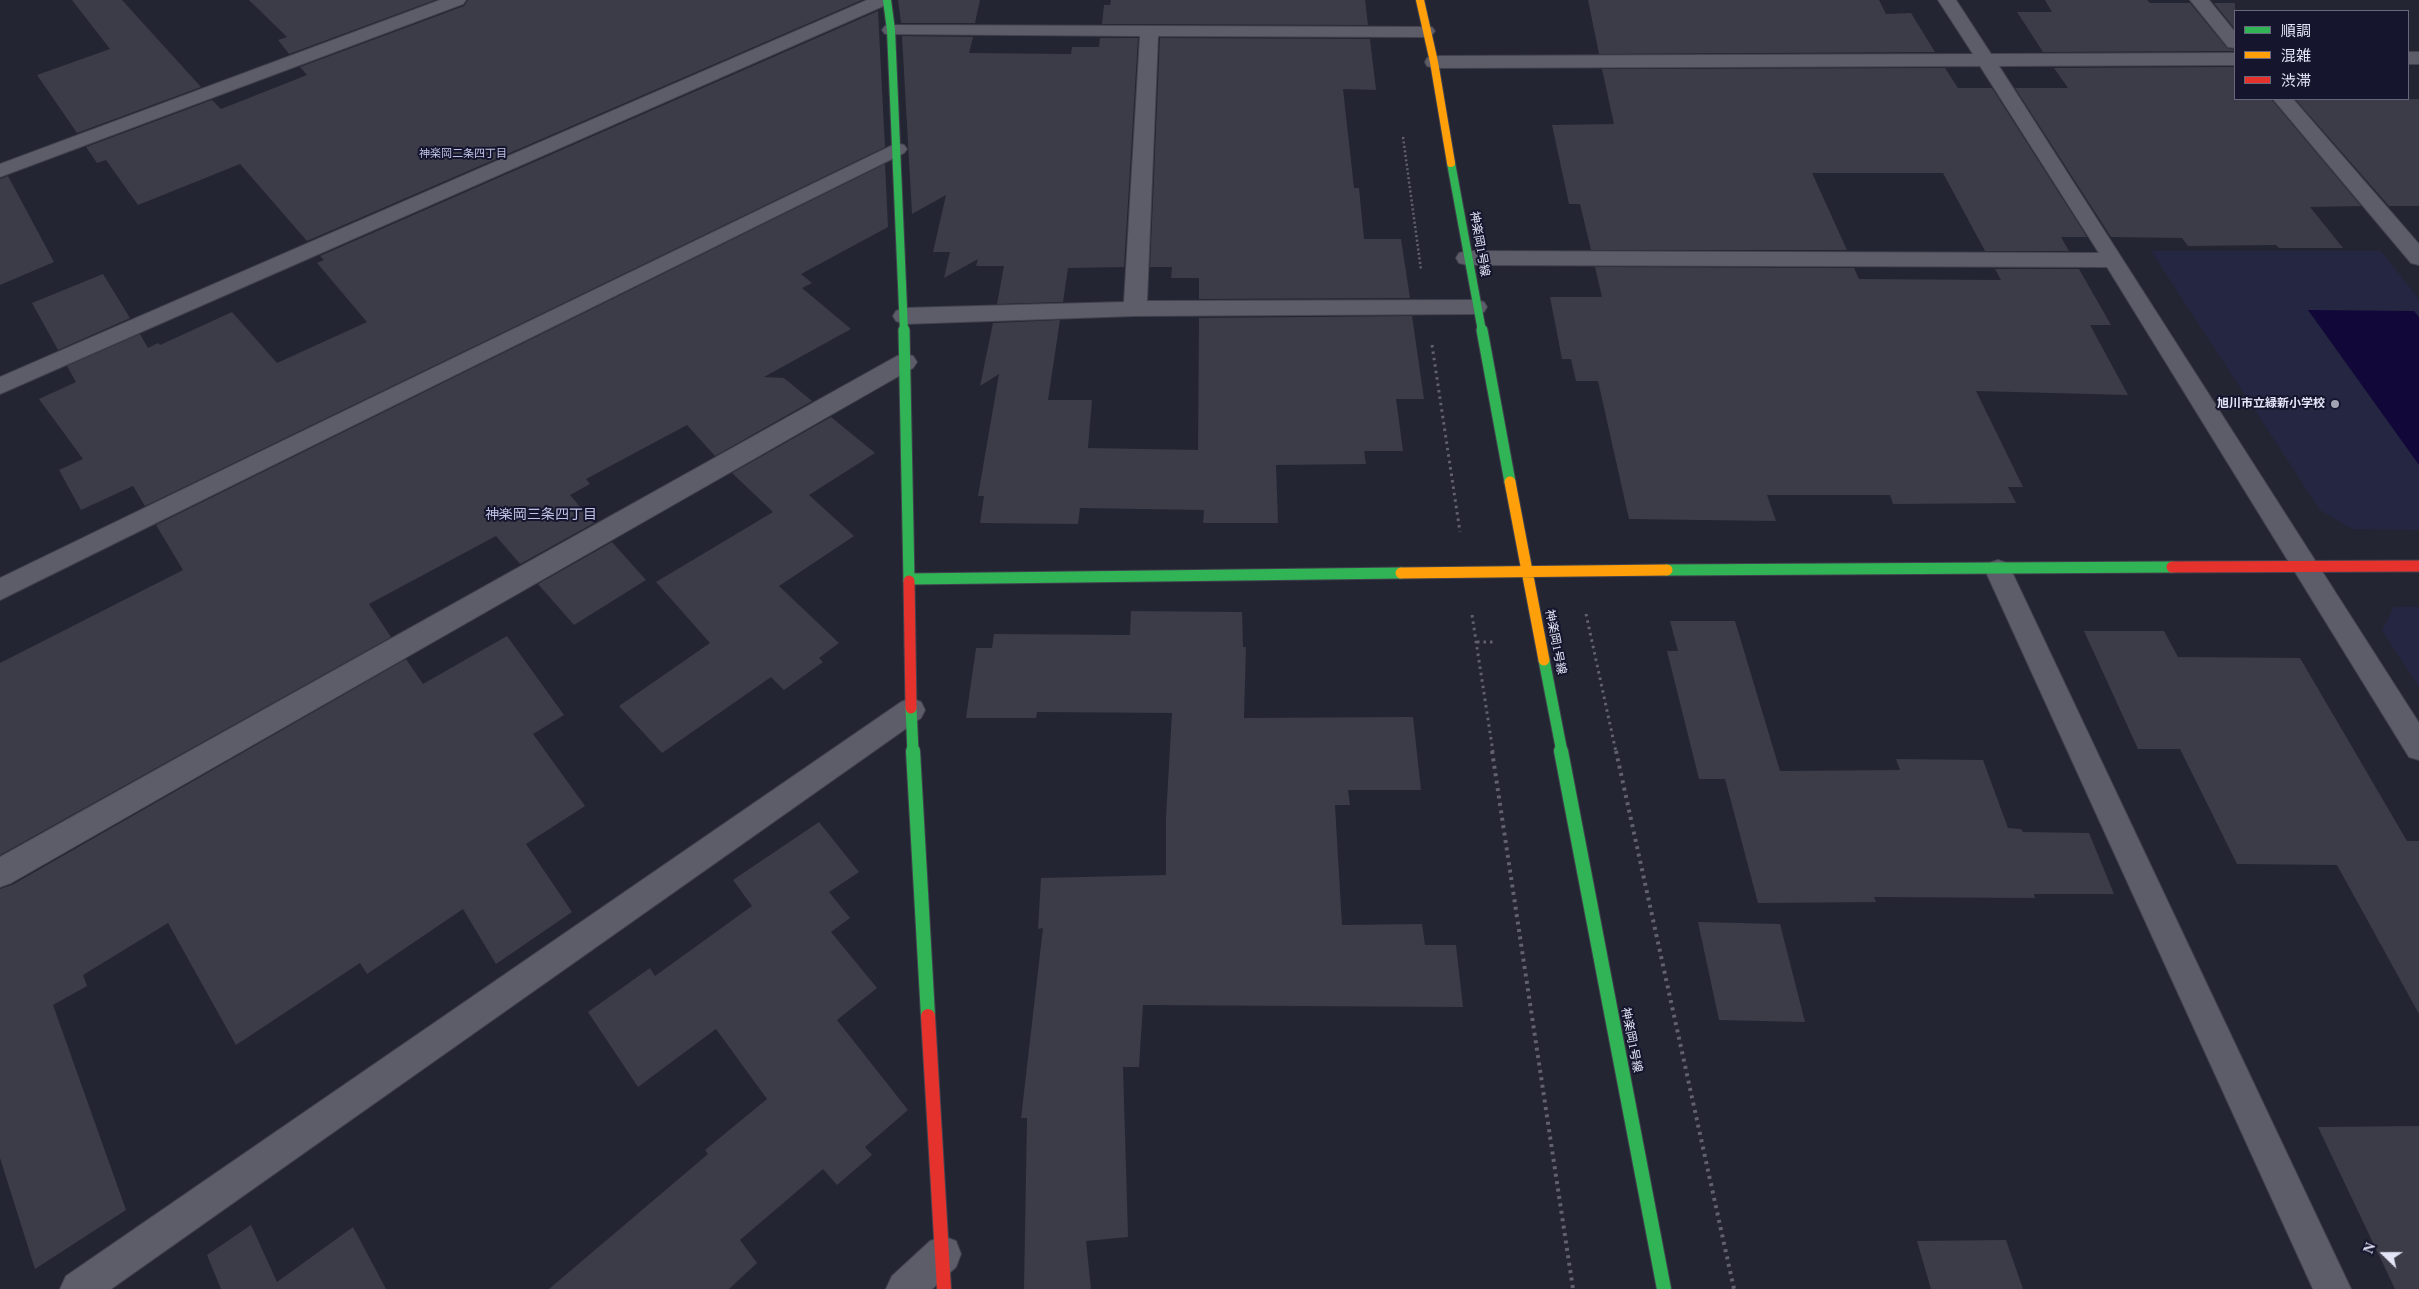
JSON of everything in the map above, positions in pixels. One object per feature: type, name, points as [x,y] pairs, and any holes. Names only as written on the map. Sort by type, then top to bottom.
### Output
[{"type":"street","points":[[0,171],[457,0]]},
{"type":"street","points":[[0,386],[882,0]]},
{"type":"street","points":[[887,0],[891,30],[904,316],[911,710],[944,1272],[905,1289]]},
{"type":"street","name":"神楽岡1号線","points":[[1420,0],[1434,62],[1476,307],[1664,1289]]},
{"type":"street","points":[[1947,0],[2114,260],[2419,748]]},
{"type":"street","points":[[2198,0],[2234,42]]},
{"type":"street","points":[[891,30],[1426,31]]},
{"type":"street","points":[[1135,309],[1149,31]]},
{"type":"street","points":[[1434,62],[2234,59]]},
{"type":"street","points":[[2284,100],[2419,258]]},
{"type":"street","points":[[0,590],[897,149]]},
{"type":"street","points":[[1467,258],[2114,260]]},
{"type":"street","points":[[904,316],[1135,309],[1476,307]]},
{"type":"street","points":[[0,872],[905,362]]},
{"type":"street","points":[[909,579],[1574,571],[1998,570],[2304,565],[2419,566]]},
{"type":"street","points":[[1998,570],[2332,1289]]},
{"type":"street","points":[[79,1289],[911,710]]},
{"type":"path","points":[[1402,130],[1426,307],[1573,1289]]},
{"type":"path","points":[[1574,571],[1594,642],[1734,1289]]},
{"type":"shaded area","name":"旭川市立緑新小学校","points":[[2151,251],[2381,251],[2419,299],[2419,530],[2352,529],[2320,510]]},
{"type":"shaded area","points":[[2308,310],[2414,311],[2419,317],[2419,465]]},
{"type":"shaded area","points":[[2394,607],[2419,607],[2419,687],[2382,630]]},
{"type":"building","points":[[72,0],[122,0],[201,87],[77,133],[37,75],[110,49]]},
{"type":"building","points":[[249,0],[435,0],[289,54],[278,40],[287,37]]},
{"type":"building","points":[[468,0],[862,0],[307,241],[240,164],[138,205],[106,160],[97,163],[86,147],[212,100],[221,109],[307,75],[300,67],[464,6]]},
{"type":"building","points":[[898,0],[980,0],[975,23],[901,23]]},
{"type":"building","points":[[1111,0],[1365,0],[1368,25],[1102,24],[1104,5],[1110,5]]},
{"type":"building","points":[[1588,0],[1879,0],[1886,14],[1911,13],[1935,52],[1599,54]]},
{"type":"building","points":[[2045,0],[2147,0],[2150,3],[2190,3],[2227,48],[2234,51],[2043,52],[2017,12],[2052,12]]},
{"type":"building","points":[[2214,3],[2235,3],[2234,28]]},
{"type":"building","points":[[878,11],[885,147],[145,506],[133,486],[81,510],[59,470],[83,459],[39,399],[76,382],[67,366],[140,334],[148,348],[158,343],[160,345],[232,312],[277,363],[367,322],[317,263],[324,260],[320,256]]},
{"type":"building","points":[[902,36],[973,37],[969,53],[1071,54],[1072,47],[1099,47],[1100,38],[1138,38],[1124,267],[1068,268],[1063,302],[997,304],[1004,266],[976,266],[978,259],[944,278],[950,252],[933,252],[946,195],[912,214]]},
{"type":"building","points":[[1160,38],[1370,39],[1376,90],[1343,89],[1354,188],[1359,188],[1364,239],[1401,239],[1410,298],[1199,299],[1199,278],[1171,278],[1172,267],[1150,267]]},
{"type":"building","points":[[2234,67],[2234,100],[2272,100],[2361,206],[2310,207],[2343,248],[2279,248],[2276,245],[2188,246],[2182,238],[2111,237],[2015,88],[2068,88],[2054,68]]},
{"type":"building","points":[[1945,68],[1958,88],[1992,88],[2087,237],[2061,237],[2069,251],[1985,251],[1943,173],[1812,173],[1847,250],[1591,250],[1580,204],[1569,204],[1552,125],[1614,124],[1602,69]]},
{"type":"building","points":[[2419,99],[2419,206],[2389,206],[2296,100]]},
{"type":"building","points":[[885,164],[888,227],[801,274],[812,283],[802,288],[851,329],[764,377],[784,378],[812,401],[715,456],[687,425],[586,479],[590,484],[570,495],[594,523],[520,564],[496,536],[369,604],[391,637],[0,855],[0,663],[183,570],[156,525]]},
{"type":"building","points":[[8,176],[54,262],[0,285],[0,179]]},
{"type":"building","points":[[1595,267],[1854,268],[1859,279],[2001,280],[1995,269],[2079,269],[2111,325],[2090,325],[2128,395],[1976,391],[2023,487],[2008,487],[2016,503],[1893,504],[1890,495],[1767,495],[1776,521],[1629,519],[1598,381],[1576,381],[1571,359],[1562,359],[1550,297],[1602,297]]},
{"type":"building","points":[[103,274],[130,318],[58,350],[32,303]]},
{"type":"building","points":[[1412,316],[1424,399],[1396,399],[1403,451],[1364,451],[1366,464],[1276,465],[1278,523],[1203,523],[1204,510],[1080,508],[1078,524],[980,523],[984,496],[978,496],[999,374],[980,386],[993,323],[1060,320],[1048,400],[1092,400],[1088,448],[1198,450],[1199,318]]},
{"type":"building","points":[[831,417],[875,453],[809,495],[854,536],[779,586],[839,643],[819,658],[823,662],[784,690],[771,677],[662,753],[619,706],[710,643],[656,582],[773,512],[732,473]]},
{"type":"building","points":[[612,542],[646,580],[574,625],[538,584]]},
{"type":"building","points":[[1131,611],[1242,612],[1243,647],[1246,647],[1244,718],[1413,717],[1421,790],[1348,790],[1350,805],[1335,805],[1342,925],[1422,924],[1425,945],[1456,945],[1463,1007],[1143,1005],[1139,1067],[1123,1067],[1128,1237],[1086,1241],[1091,1289],[1024,1289],[1027,1118],[1021,1118],[1043,928],[1038,929],[1041,878],[1166,875],[1166,817],[1172,713],[1037,712],[1036,718],[966,718],[976,648],[992,648],[994,634],[1130,635]]},
{"type":"building","points":[[1670,621],[1735,621],[1780,771],[1900,770],[1896,759],[1983,760],[2008,828],[2021,829],[2023,832],[2089,833],[2114,894],[2034,894],[2035,898],[1874,897],[1876,902],[1758,903],[1725,779],[1699,779],[1667,651],[1678,651]]},
{"type":"building","points":[[2084,631],[2164,631],[2178,657],[2300,658],[2407,841],[2419,841],[2419,1014],[2337,865],[2237,864],[2180,749],[2138,749]]},
{"type":"building","points":[[507,636],[564,715],[533,734],[585,806],[526,844],[572,912],[496,964],[463,909],[367,974],[360,963],[236,1045],[168,923],[83,975],[87,986],[53,1005],[126,1210],[35,1269],[0,1158],[0,889],[12,885],[406,659],[423,684]]},
{"type":"building","points":[[819,822],[859,872],[829,892],[850,918],[831,932],[877,988],[837,1020],[908,1110],[865,1147],[872,1155],[837,1185],[823,1169],[740,1240],[757,1263],[729,1289],[549,1289],[708,1154],[705,1150],[767,1099],[716,1029],[638,1087],[588,1012],[650,968],[655,976],[752,906],[733,880]]},
{"type":"building","points":[[1698,922],[1780,924],[1805,1022],[1719,1020]]},
{"type":"building","points":[[2419,1126],[2419,1289],[2395,1289],[2318,1127]]},
{"type":"building","points":[[251,1225],[277,1282],[353,1227],[386,1289],[221,1289],[207,1255]]},
{"type":"building","points":[[2006,1240],[2023,1289],[1931,1289],[1917,1241]]},
{"type":"traffic: fast","points":[[887,0],[891,30],[904,316],[909,581]]},
{"type":"traffic: fast","points":[[1451,163],[1510,482]]},
{"type":"traffic: fast","points":[[1667,570],[2172,567]]},
{"type":"traffic: fast","points":[[909,579],[1401,573]]},
{"type":"traffic: fast","points":[[1544,660],[1664,1289]]},
{"type":"traffic: fast","points":[[911,708],[928,1016]]},
{"type":"traffic: slow","points":[[1420,0],[1434,62],[1451,163]]},
{"type":"traffic: slow","points":[[1510,482],[1544,660]]},
{"type":"traffic: slow","points":[[1401,573],[1667,570]]},
{"type":"traffic: jam","points":[[2172,567],[2419,566]]},
{"type":"traffic: jam","points":[[909,581],[911,708]]},
{"type":"traffic: jam","points":[[928,1016],[944,1289]]},
{"type":"place","name":"旭川市立緑新小学校","points":[[2335,404]]},
{"type":"district","name":"神楽岡二条四丁目","points":[[463,154]]},
{"type":"district","name":"神楽岡三条四丁目","points":[[541,515]]}]
